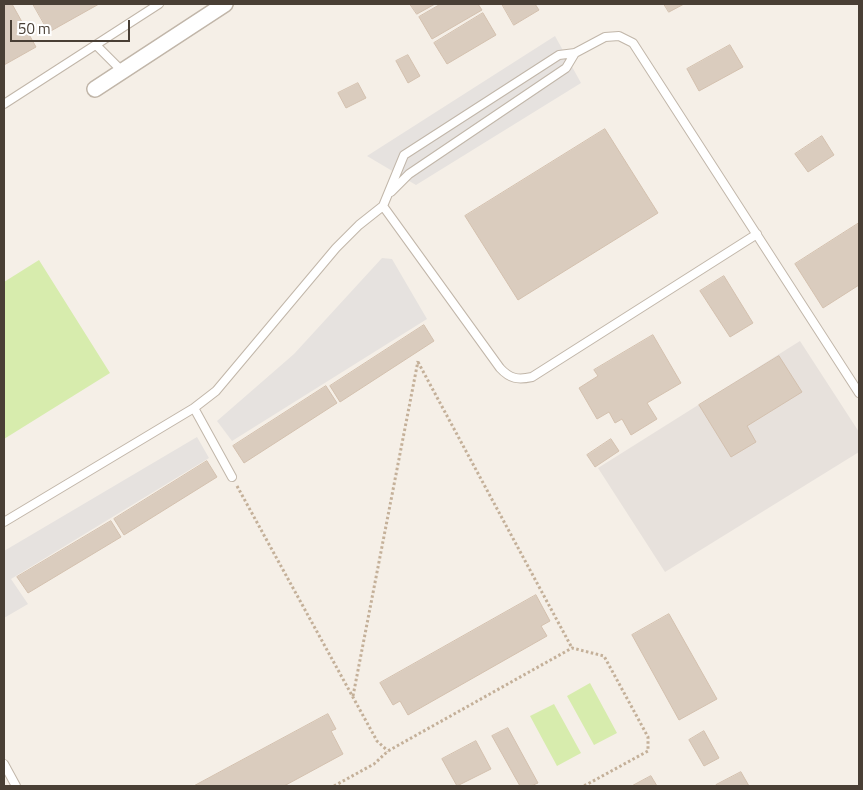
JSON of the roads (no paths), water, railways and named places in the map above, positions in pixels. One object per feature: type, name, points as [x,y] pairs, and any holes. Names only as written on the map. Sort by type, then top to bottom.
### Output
[{"type":"street","points":[[95,89],[225,4]]},
{"type":"lane","points":[[4,104],[159,4]]},
{"type":"lane","points":[[4,522],[194,408],[216,391],[336,248],[359,225],[383,206],[404,155],[559,55],[575,53],[605,37],[619,36],[633,43],[859,393]]},
{"type":"lane","points":[[96,45],[122,71]]},
{"type":"lane","points":[[389,194],[408,174],[566,68],[575,53]]},
{"type":"lane","points":[[383,206],[500,368],[507,376],[519,380],[532,378],[757,234]]},
{"type":"lane","points":[[194,408],[232,477]]},
{"type":"lane","points":[[4,764],[16,786]]}]
